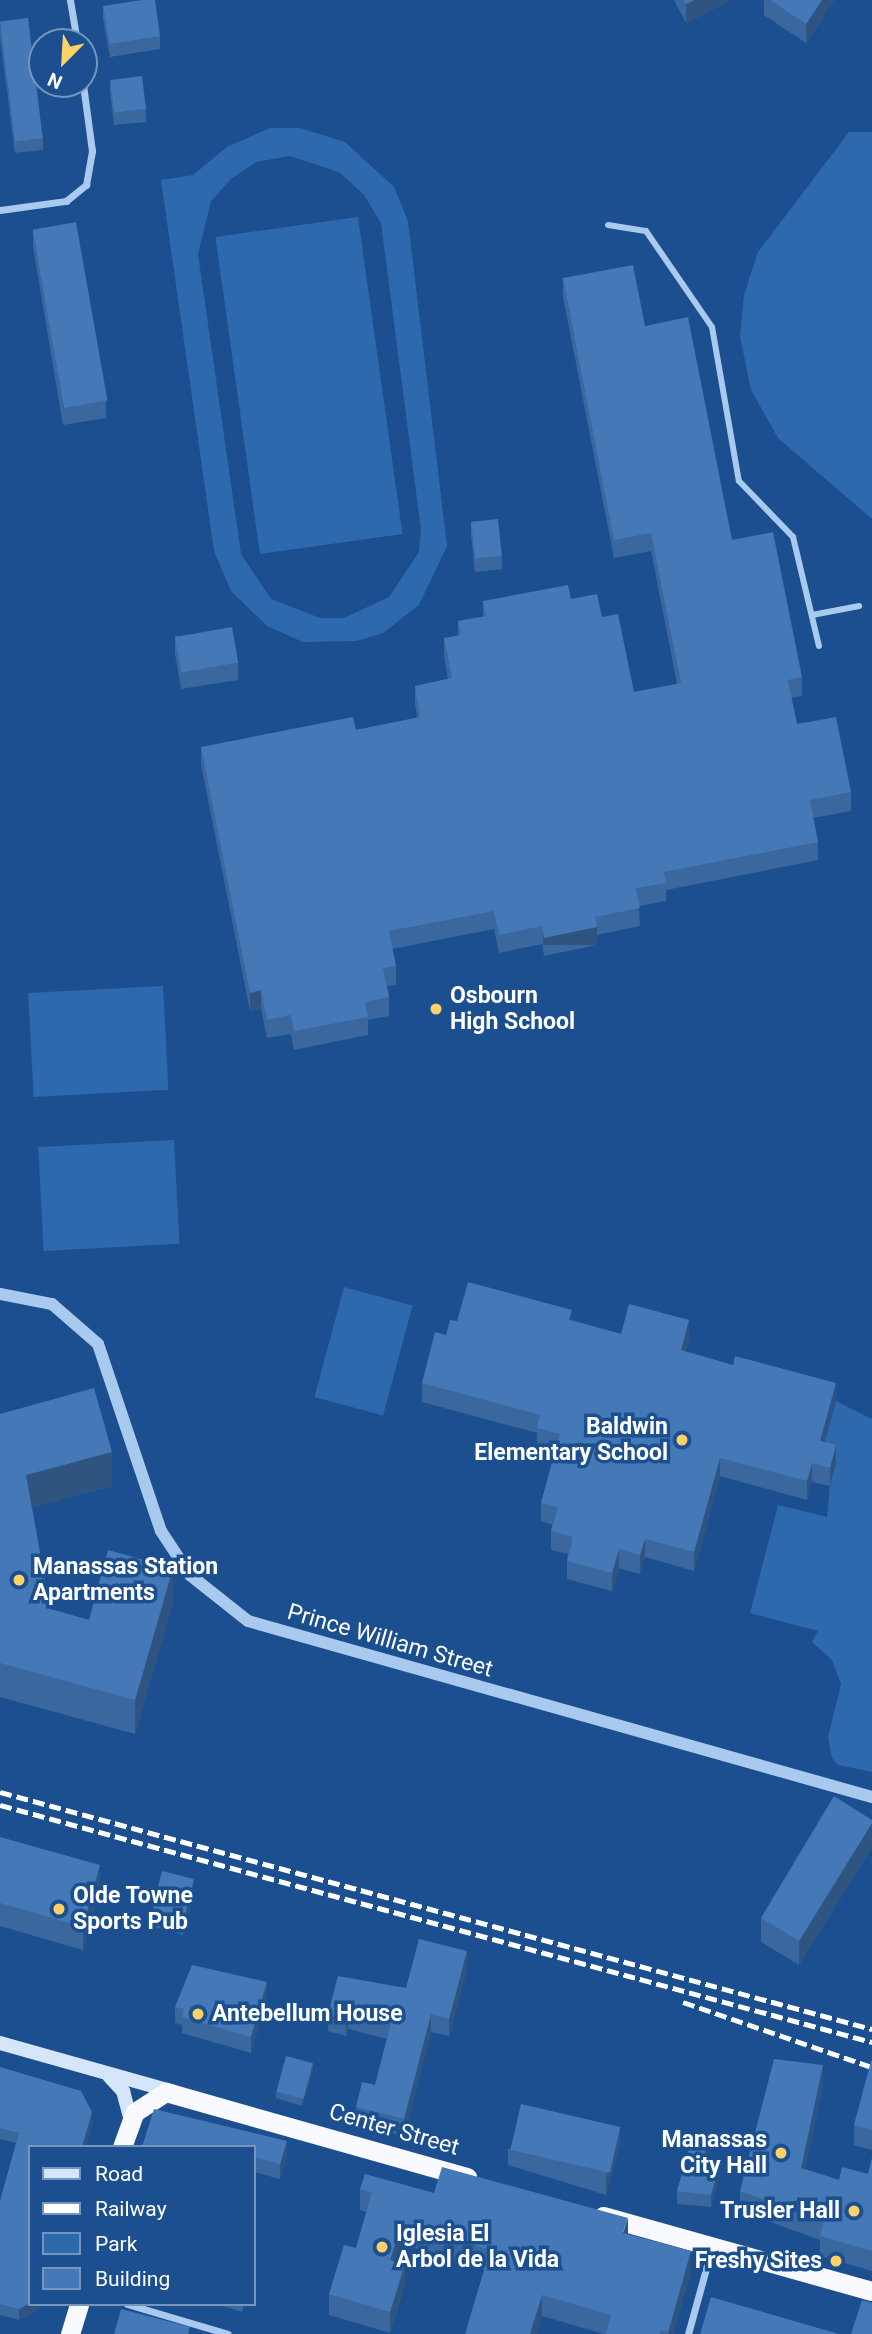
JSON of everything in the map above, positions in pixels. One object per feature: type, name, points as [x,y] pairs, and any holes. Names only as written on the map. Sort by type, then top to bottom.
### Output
[{"type":"highway","points":[[123,2145],[131,2120],[156,2096],[179,2094]]},
{"type":"highway","name":"Center Street","points":[[179,2094],[493,2185]]},
{"type":"highway","points":[[586,2211],[872,2291]]},
{"type":"highway","points":[[70,2334],[78,2306]]},
{"type":"main road","name":"Center Street","points":[[0,2043],[179,2094]]},
{"type":"main road","points":[[106,2073],[123,2091],[131,2120]]},
{"type":"street","points":[[71,0],[74,28]]},
{"type":"street","points":[[0,210],[78,195],[91,173],[92,151],[85,98]]},
{"type":"street","points":[[608,225],[646,231],[712,327],[739,481],[793,537],[819,646]]},
{"type":"street","points":[[812,615],[859,606]]},
{"type":"street","name":"Prince William Street","points":[[0,1294],[37,1297],[70,1317],[106,1357],[166,1542],[190,1575],[248,1621],[872,1797]]},
{"type":"street","points":[[688,2334],[713,2246]]},
{"type":"street","points":[[134,2306],[228,2334]]},
{"type":"green space","points":[[270,128],[300,128],[345,142],[394,187],[408,221],[447,546],[419,605],[383,633],[356,641],[303,642],[267,626],[231,591],[214,551],[161,180],[193,175],[227,147]],"holes":[[[290,156],[339,172],[364,195],[381,223],[421,530],[419,552],[389,597],[344,618],[320,618],[271,599],[241,554],[198,254],[211,201],[232,178],[256,162]]]},
{"type":"green space","points":[[849,132],[872,132],[872,519],[778,438],[751,390],[740,336],[744,295],[758,252]]},
{"type":"green space","points":[[358,217],[403,534],[260,554],[215,237]]},
{"type":"green space","points":[[163,986],[168,1090],[34,1097],[28,993]]},
{"type":"green space","points":[[174,1140],[179,1244],[44,1251],[38,1147]]},
{"type":"green space","points":[[344,1287],[413,1305],[383,1415],[314,1397]]},
{"type":"green space","points":[[836,1401],[872,1419],[872,1772],[838,1765],[832,1758],[828,1737],[841,1684],[832,1660],[812,1642],[818,1631],[750,1613],[778,1505],[827,1517],[830,1486],[820,1459]]},
{"type":"building","points":[[155,0],[160,36],[110,44],[103,6]]},
{"type":"building","points":[[770,0],[822,0],[806,24]]},
{"type":"building","points":[[28,18],[28,98],[38,98],[43,138],[15,142],[0,21]]},
{"type":"building","points":[[142,76],[146,109],[114,113],[110,80]]},
{"type":"building","points":[[76,222],[107,400],[64,408],[33,230]]},
{"type":"building","name":"Osbourn High School","points":[[633,265],[645,326],[688,317],[732,540],[773,532],[802,677],[788,680],[797,724],[836,717],[851,792],[810,800],[818,842],[664,872],[666,883],[636,888],[640,908],[595,917],[597,927],[544,938],[542,926],[499,935],[494,911],[389,931],[396,966],[383,968],[389,997],[365,1002],[368,1017],[294,1031],[291,1015],[267,1020],[261,990],[250,993],[201,747],[353,717],[356,730],[420,717],[415,686],[452,678],[444,638],[461,635],[458,621],[486,616],[483,601],[568,585],[571,599],[597,594],[602,617],[618,614],[634,692],[681,683],[651,533],[614,540],[563,278]]},
{"type":"building","points":[[498,519],[502,556],[475,559],[471,522]]},
{"type":"building","points":[[232,627],[238,662],[181,673],[175,637]]},
{"type":"building","name":"Baldwin Elementary School","points":[[468,1282],[572,1310],[569,1320],[621,1334],[629,1304],[689,1320],[681,1350],[733,1365],[735,1356],[836,1383],[820,1441],[836,1445],[830,1468],[812,1463],[807,1481],[720,1458],[694,1552],[645,1539],[640,1555],[619,1549],[612,1573],[567,1561],[573,1537],[551,1531],[558,1507],[541,1503],[560,1434],[537,1428],[540,1415],[422,1383],[435,1332],[446,1335],[450,1320],[457,1321]]},
{"type":"building","name":"Manassas Station Apartments","points":[[94,1388],[112,1452],[26,1475],[50,1609],[89,1620],[108,1550],[173,1568],[135,1700],[0,1663],[0,1414]]},
{"type":"building","points":[[834,1796],[872,1820],[872,1823],[799,1941],[761,1918]]},
{"type":"building","points":[[0,1837],[100,1865],[83,1927],[0,1903]]},
{"type":"building","points":[[162,1871],[194,1879],[183,1922],[151,1914]]},
{"type":"building","points":[[419,1939],[467,1951],[449,2019],[431,2014],[404,2119],[356,2107],[362,2082],[375,2085],[391,2023],[348,2012],[346,2018],[328,2014],[338,1976],[406,1988]]},
{"type":"building","points":[[192,1965],[267,1982],[251,2037],[182,2017],[184,2009],[175,2007]]},
{"type":"building","points":[[286,2056],[313,2063],[303,2099],[276,2092]]},
{"type":"building","points":[[774,2059],[823,2065],[801,2168],[839,2180],[842,2167],[868,2174],[872,2158],[872,2251],[820,2236],[824,2221],[740,2191]]},
{"type":"building","points":[[872,2061],[872,2130],[854,2125]]},
{"type":"building","points":[[0,2067],[81,2091],[92,2112],[83,2145],[28,2145],[28,2304],[19,2309],[0,2304],[0,2201],[19,2133],[0,2128]]},
{"type":"building","points":[[521,2104],[620,2127],[610,2173],[510,2150]]},
{"type":"building","points":[[154,2109],[287,2141],[280,2164],[256,2158],[256,2145],[143,2145]]},
{"type":"building","points":[[693,2133],[709,2137],[704,2157],[720,2162],[711,2195],[677,2191]]},
{"type":"building","points":[[442,2167],[628,2218],[623,2233],[691,2251],[668,2332],[661,2330],[660,2334],[606,2334],[611,2315],[542,2295],[530,2334],[465,2334],[490,2250],[402,2223],[390,2260],[405,2264],[390,2312],[329,2294],[344,2245],[356,2248],[372,2193],[360,2189],[365,2174],[434,2193]]},
{"type":"building","points":[[711,2297],[839,2334],[700,2334]]},
{"type":"building","points":[[862,2300],[872,2303],[872,2334],[851,2334]]},
{"type":"building","points":[[121,2309],[190,2327],[188,2334],[114,2334]]},
{"type":"railway","points":[[0,1792],[872,2029]]},
{"type":"railway","points":[[0,1805],[872,2042]]},
{"type":"railway","points":[[683,2002],[872,2067]]},
{"type":"place","name":"Osbourn High School","points":[[436,1009]]},
{"type":"place","name":"Baldwin Elementary School","points":[[682,1440]]},
{"type":"place","name":"Manassas Station Apartments","points":[[19,1580]]},
{"type":"place","name":"Olde Towne Sports Pub","points":[[59,1909]]},
{"type":"place","name":"Antebellum House","points":[[198,2014]]},
{"type":"place","name":"Manassas City Hall","points":[[781,2153]]},
{"type":"place","name":"Trusler Hall","points":[[854,2211]]},
{"type":"place","name":"Iglesia El Arbol de la Vida","points":[[382,2247]]},
{"type":"place","name":"Freshy Sites","points":[[836,2261]]}]
